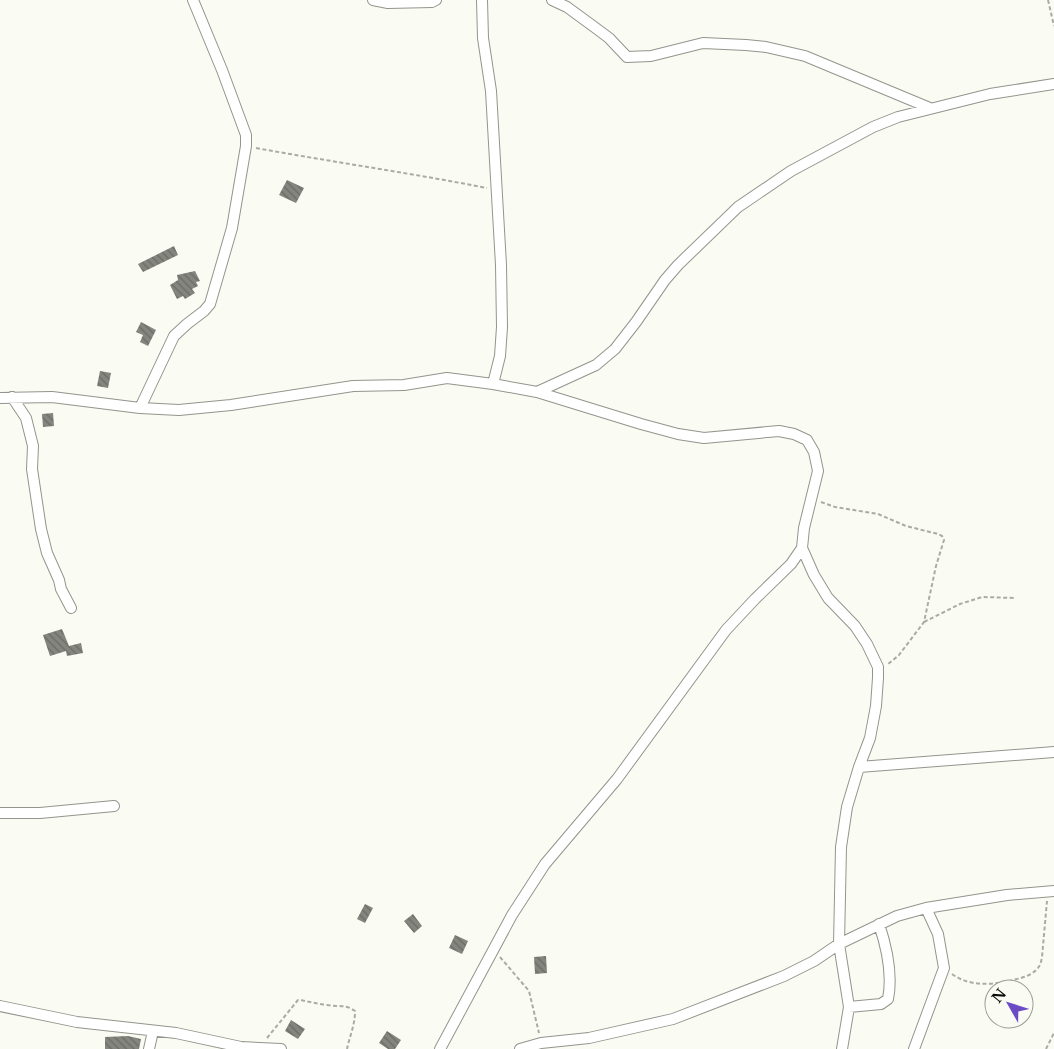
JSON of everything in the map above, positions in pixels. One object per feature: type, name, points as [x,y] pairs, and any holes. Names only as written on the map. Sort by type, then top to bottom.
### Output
[{"type":"street","points":[[140,408],[174,336],[210,304],[232,228],[246,146],[246,135],[193,0]]},
{"type":"street","points":[[373,0],[388,3],[432,2],[436,0]]},
{"type":"street","points":[[482,0],[483,38],[490,91],[497,190],[502,327],[500,356],[494,384]]},
{"type":"street","points":[[552,0],[568,7],[609,38],[627,57],[651,56],[703,43],[766,48],[805,56],[930,108]]},
{"type":"street","points":[[537,392],[596,365],[615,349],[665,280],[698,245],[738,208],[790,171],[847,140],[898,117],[990,94],[1054,84]]},
{"type":"street","points":[[0,398],[52,397],[140,408],[179,410],[231,405],[353,386],[404,385],[447,378],[537,392],[678,434],[704,438],[779,431],[794,434],[808,440],[814,452],[818,471],[804,528],[802,548],[791,564],[754,599],[726,630],[617,779],[545,864],[525,893],[493,948],[440,1049]]},
{"type":"street","points":[[12,397],[26,418],[33,446],[32,469],[41,529],[47,553],[71,608]]},
{"type":"street","points":[[802,548],[814,576],[828,598],[854,626],[867,644],[878,667],[876,706],[870,738],[847,807],[841,847],[839,944],[850,1007],[842,1049]]},
{"type":"street","points":[[859,767],[1054,752]]},
{"type":"street","points":[[0,813],[40,813],[114,806]]},
{"type":"street","points":[[520,1049],[541,1043],[589,1038],[673,1019],[784,976],[814,961],[839,944],[898,916],[926,908],[1007,895],[1051,892]]},
{"type":"street","points":[[914,1049],[944,968],[938,934],[926,908]]},
{"type":"street","points":[[850,1007],[881,1004],[888,999],[890,989],[888,956],[880,924]]},
{"type":"street","points":[[0,1006],[77,1022],[176,1033],[241,1047],[281,1049]]},
{"type":"street","points":[[149,1049],[153,1031]]},
{"type":"path","points":[[1048,0],[1054,26]]},
{"type":"path","points":[[246,146],[312,159],[388,169],[497,190]]},
{"type":"path","points":[[813,496],[825,504],[878,514],[906,526],[942,536],[944,540],[936,566],[924,622],[898,656],[887,665],[878,667]]},
{"type":"path","points":[[924,622],[960,604],[982,597],[1015,598]]},
{"type":"path","points":[[944,968],[954,976],[967,982],[994,984],[1025,977],[1035,972],[1040,966],[1042,957],[1051,892]]},
{"type":"path","points":[[493,948],[529,991],[541,1043]]},
{"type":"path","points":[[264,1048],[268,1035],[298,1000],[351,1008],[354,1011],[354,1030],[347,1049]]},
{"type":"path","points":[[1046,1049],[1054,1033]]},
{"type":"building","points":[[287,180],[304,188],[296,203],[279,195]]},
{"type":"building","points":[[174,246],[178,255],[143,272],[138,264]]},
{"type":"building","points":[[195,271],[200,281],[196,282],[198,286],[192,289],[195,293],[185,299],[183,296],[177,299],[170,285],[178,280],[177,275]]},
{"type":"building","points":[[141,322],[156,330],[148,346],[140,342],[143,335],[136,332]]},
{"type":"building","points":[[100,371],[111,373],[108,388],[97,386]]},
{"type":"building","points":[[53,413],[54,426],[43,427],[42,414]]},
{"type":"building","points":[[62,629],[69,646],[81,643],[83,653],[67,656],[66,651],[50,656],[43,635]]},
{"type":"building","points":[[365,904],[373,908],[365,923],[357,919]]},
{"type":"building","points":[[413,914],[422,926],[414,933],[404,921]]},
{"type":"building","points":[[455,935],[468,941],[462,954],[449,948]]},
{"type":"building","points":[[546,956],[547,973],[535,974],[534,957]]},
{"type":"building","points":[[291,1020],[305,1029],[298,1039],[285,1031]]},
{"type":"building","points":[[387,1031],[401,1040],[395,1049],[388,1049],[379,1043]]},
{"type":"building","points":[[128,1036],[141,1039],[139,1049],[105,1049],[105,1037]]}]
